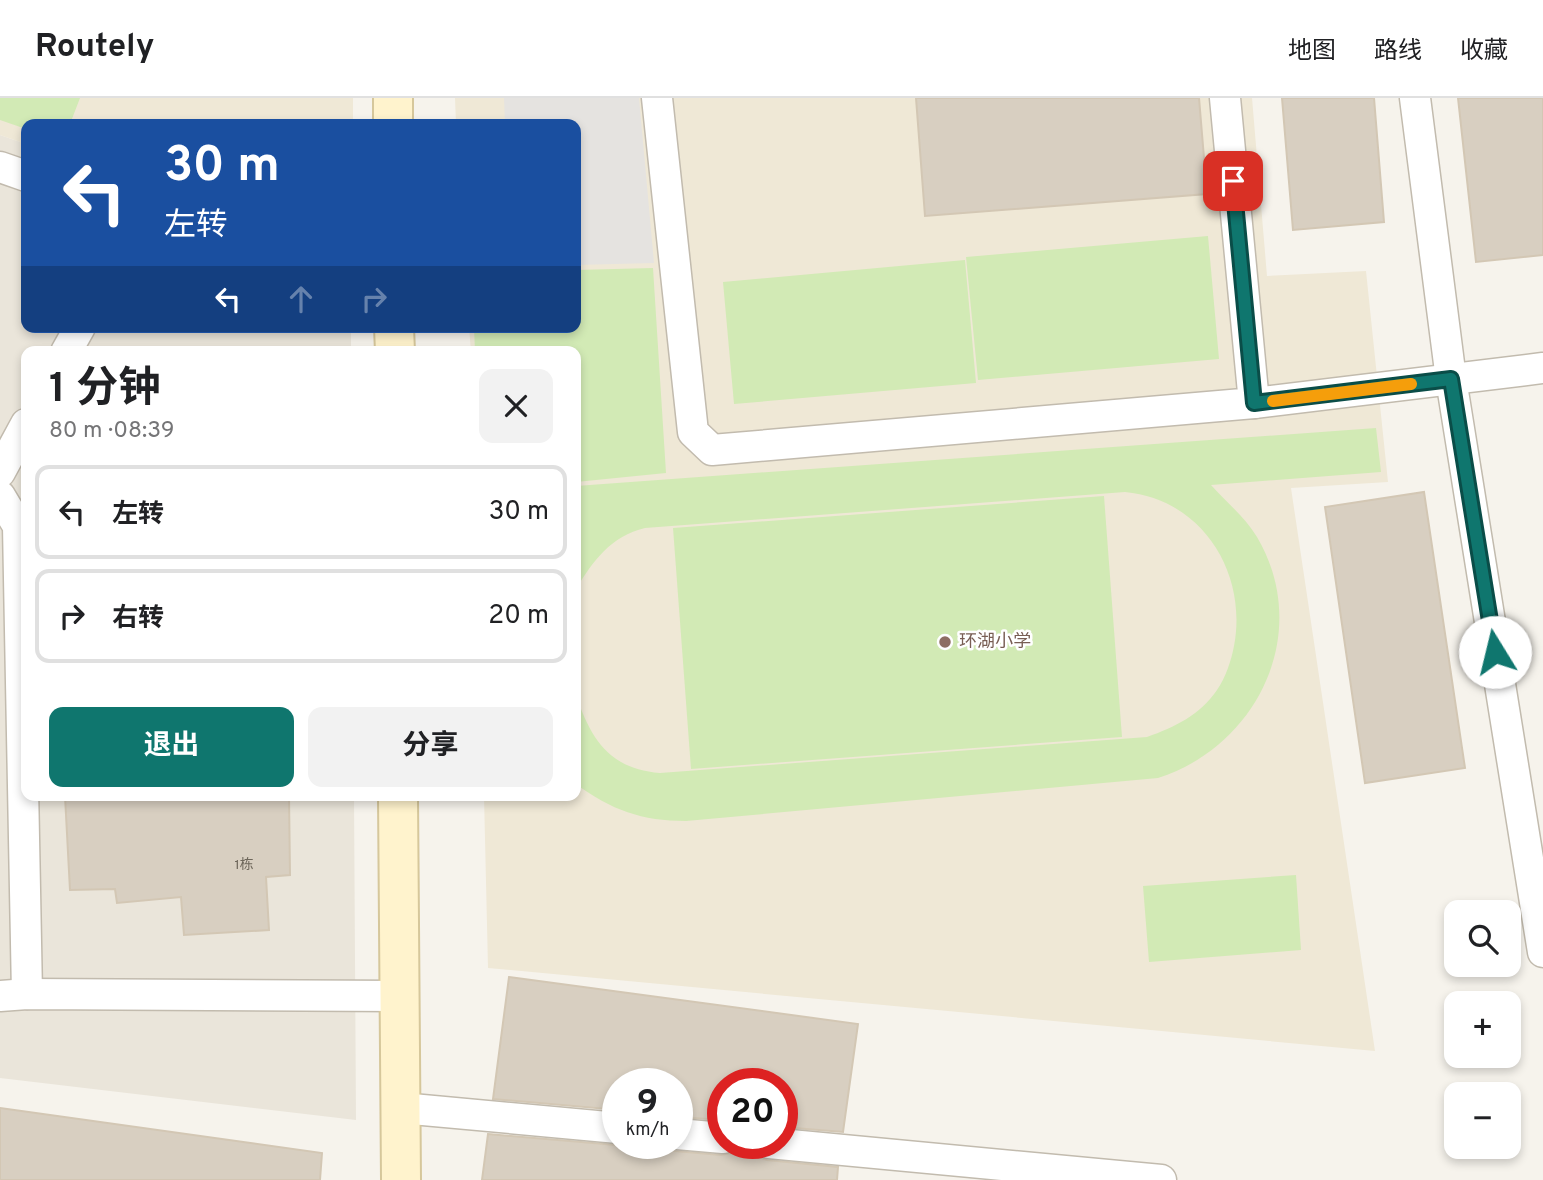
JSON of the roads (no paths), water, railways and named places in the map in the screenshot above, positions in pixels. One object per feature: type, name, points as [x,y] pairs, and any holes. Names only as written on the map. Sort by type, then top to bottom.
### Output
[{"type":"street","points":[[393,98],[393,119]]},
{"type":"street","points":[[398,801],[401,1180]]},
{"type":"lane","points":[[657,98],[693,432],[712,450],[1254,403],[1543,368]]},
{"type":"lane","points":[[1225,98],[1254,403]]},
{"type":"lane","points":[[1415,98],[1451,379],[1543,952]]},
{"type":"lane","points":[[0,167],[21,174]]},
{"type":"lane","points":[[0,472],[21,433]]},
{"type":"lane","points":[[0,496],[18,526],[13,995],[399,996]]},
{"type":"lane","points":[[401,1108],[602,1127]]},
{"type":"lane","points":[[798,1146],[1161,1180]]},
{"type":"place","name":"环湖小学","points":[[945,642]]}]
